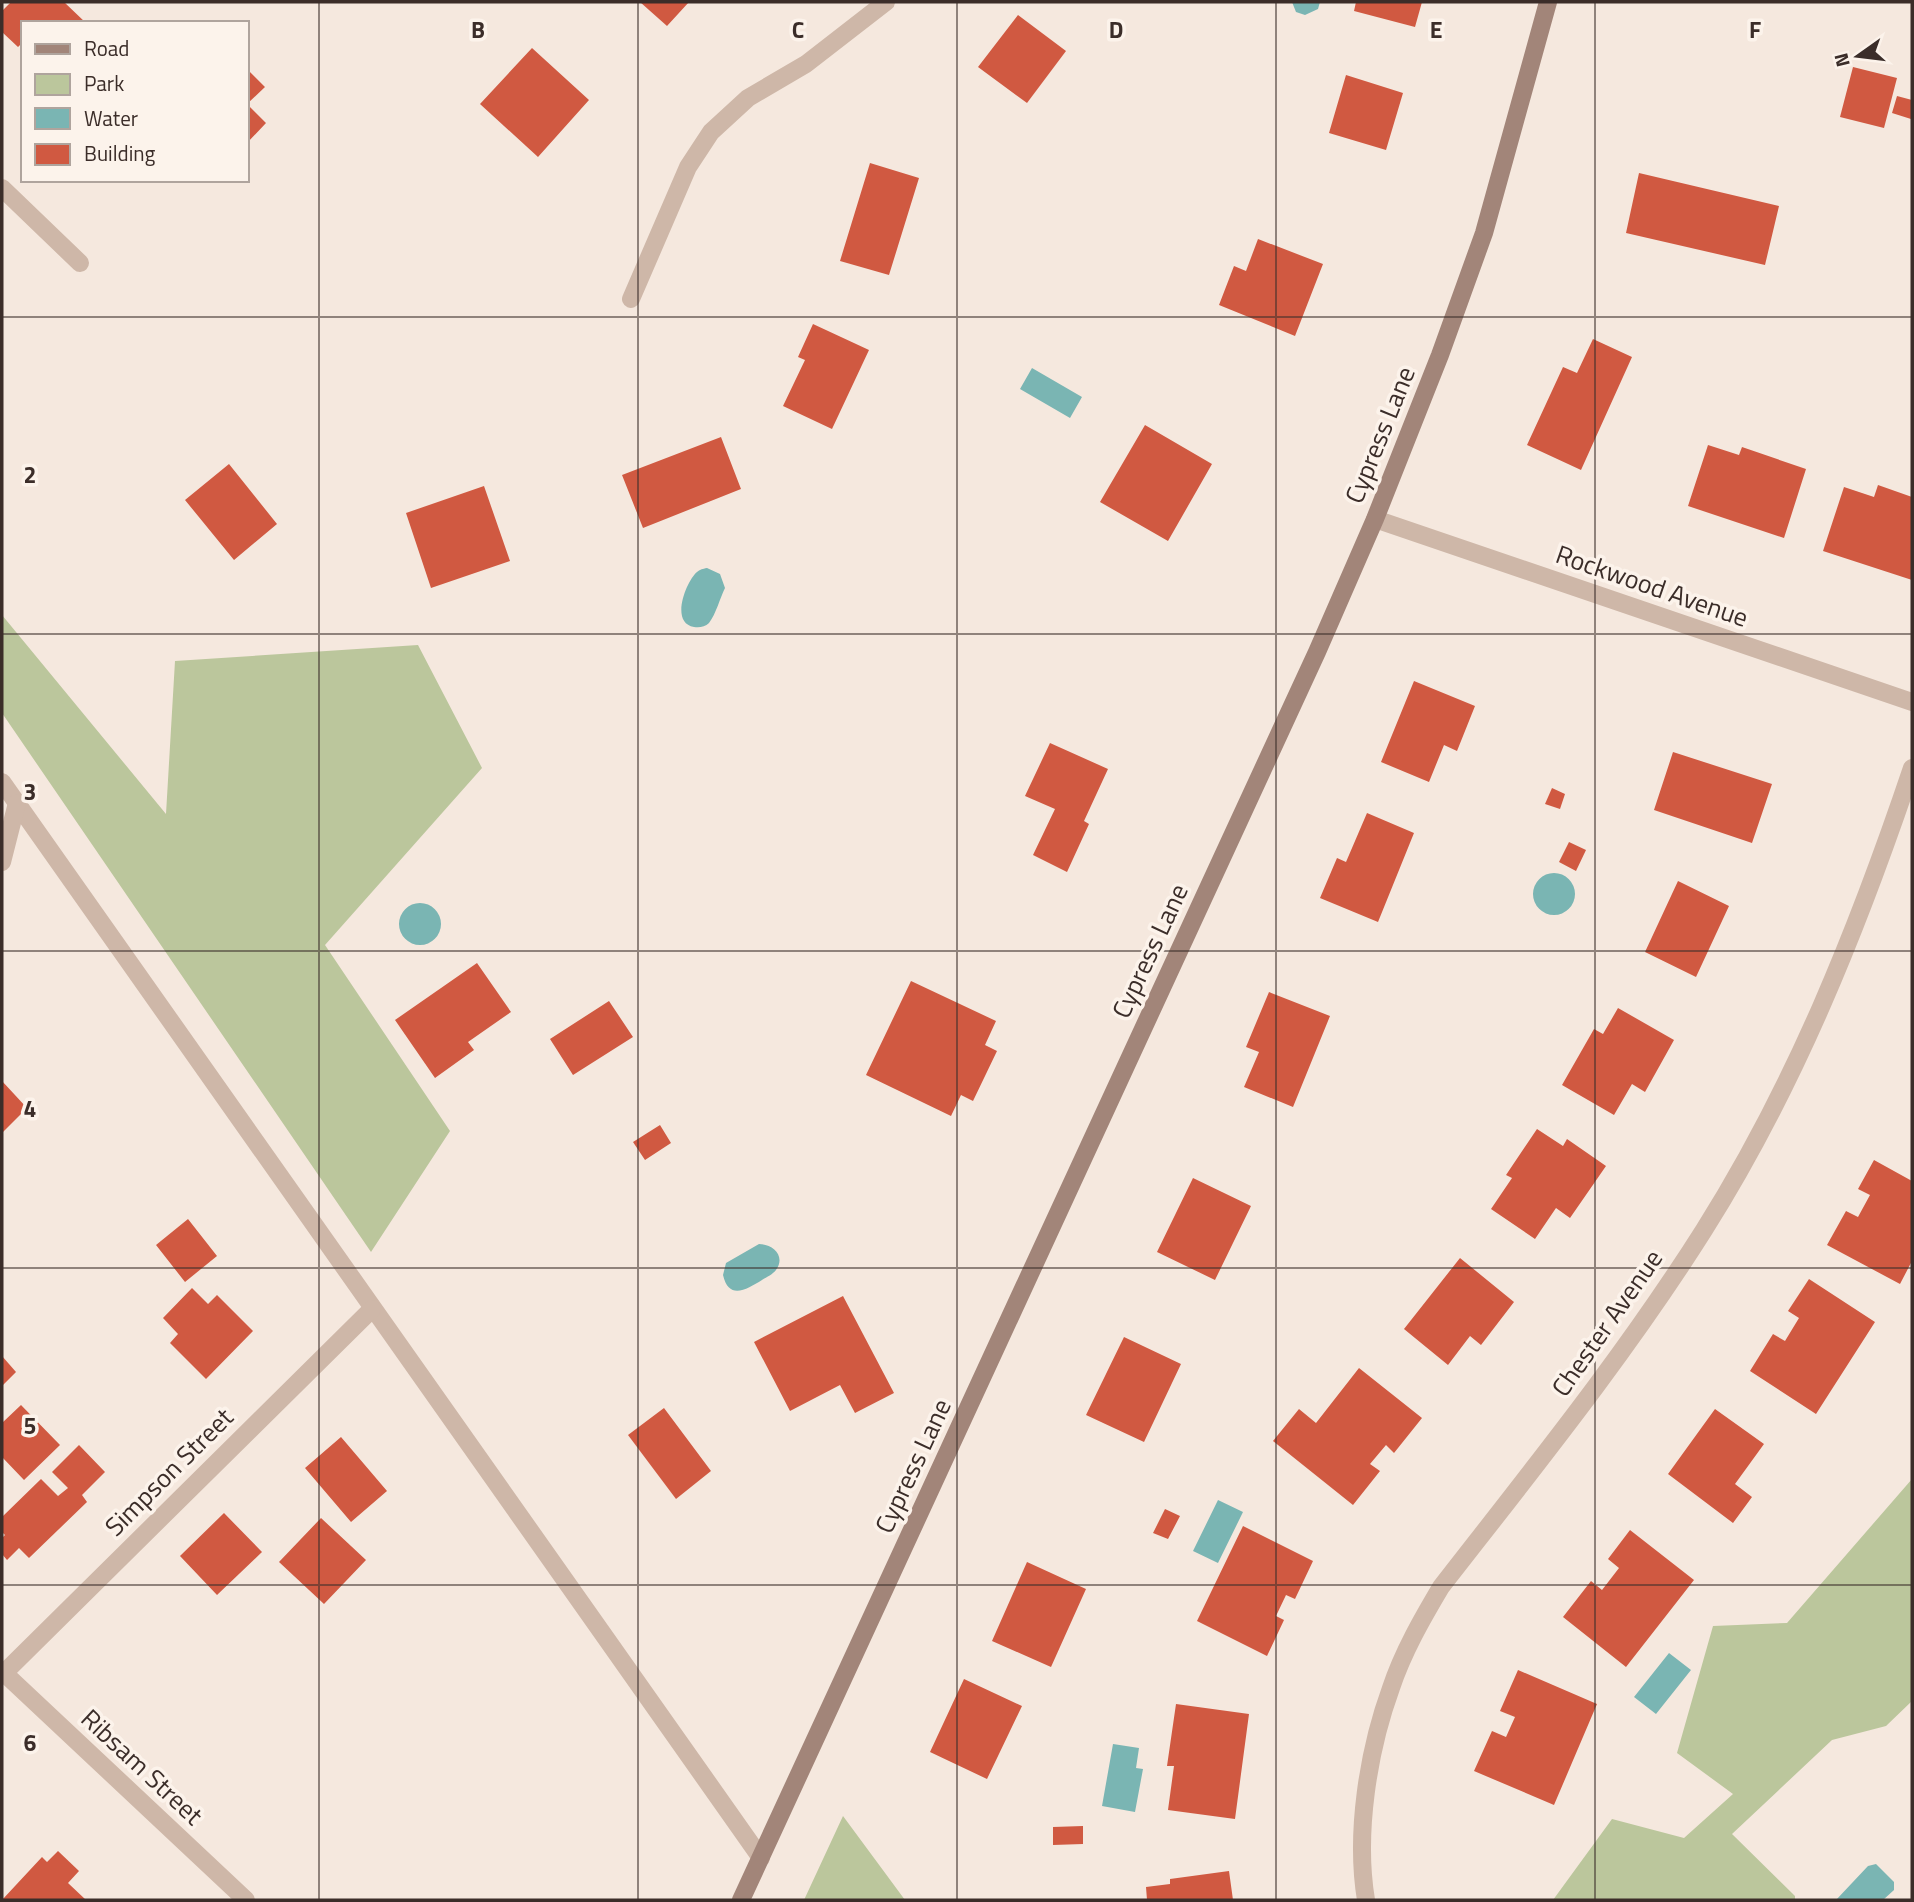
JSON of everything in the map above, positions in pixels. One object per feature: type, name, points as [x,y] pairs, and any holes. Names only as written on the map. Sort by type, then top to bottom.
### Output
[{"type":"street","points":[[631,299],[688,167],[711,132],[748,97],[806,64],[886,2]]},
{"type":"street","name":"Cypress Lane","points":[[741,1900],[1305,677],[1375,519],[1440,355],[1484,233],[1548,2]]},
{"type":"street","points":[[2,188],[80,263]]},
{"type":"street","name":"Rockwood Avenue","points":[[1375,519],[1912,702]]},
{"type":"street","name":"Chester Avenue","points":[[1366,1900],[1362,1833],[1371,1760],[1391,1688],[1417,1628],[1441,1587],[1632,1340],[1705,1228],[1772,1111],[1815,1021],[1855,929],[1912,768]]},
{"type":"street","points":[[2,782],[761,1858]]},
{"type":"street","points":[[2,862],[17,803]]},
{"type":"street","name":"Simpson Street","points":[[3,1672],[373,1309]]},
{"type":"street","name":"Ribsam Street","points":[[3,1672],[246,1900]]},
{"type":"green space","points":[[2,615],[166,814],[175,661],[418,645],[482,768],[325,945],[450,1131],[371,1252],[2,713]]},
{"type":"green space","points":[[1912,1479],[1912,1701],[1886,1726],[1832,1740],[1732,1834],[1795,1896],[1795,1900],[1553,1900],[1612,1819],[1684,1838],[1733,1794],[1677,1753],[1713,1626],[1787,1623]]},
{"type":"green space","points":[[843,1816],[905,1900],[804,1900]]},
{"type":"water","points":[[1292,2],[1320,2],[1318,9],[1305,15],[1296,12]]},
{"type":"water","points":[[1032,368],[1082,397],[1070,418],[1020,389]]},
{"type":"water","points":[[707,568],[720,574],[725,588],[709,623],[694,627],[687,624],[683,618],[682,601],[693,576]]},
{"type":"water","points":[[1554,873],[1569,879],[1575,894],[1569,909],[1554,915],[1539,909],[1533,894],[1539,879]]},
{"type":"water","points":[[420,903],[435,909],[441,924],[435,939],[420,945],[405,939],[399,924],[405,909]]},
{"type":"water","points":[[759,1244],[769,1246],[777,1252],[780,1260],[776,1270],[745,1289],[739,1291],[730,1288],[723,1275],[726,1263]]},
{"type":"water","points":[[1218,1500],[1243,1512],[1218,1563],[1193,1551]]},
{"type":"water","points":[[1669,1653],[1691,1670],[1656,1714],[1634,1697]]},
{"type":"water","points":[[1113,1744],[1139,1748],[1136,1768],[1143,1769],[1135,1812],[1102,1806]]},
{"type":"water","points":[[1876,1864],[1894,1882],[1894,1890],[1883,1900],[1836,1900],[1868,1866]]},
{"type":"building","points":[[11,2],[64,2],[84,21],[21,21],[21,44],[18,47],[2,32],[2,11]]},
{"type":"building","points":[[640,2],[689,2],[667,26]]},
{"type":"building","points":[[1356,2],[1422,2],[1415,27],[1354,11]]},
{"type":"building","points":[[1018,15],[1066,51],[1027,103],[978,67]]},
{"type":"building","points":[[532,48],[589,100],[538,157],[480,104]]},
{"type":"building","points":[[1853,67],[1897,78],[1884,128],[1840,117]]},
{"type":"building","points":[[248,70],[265,87],[248,103]]},
{"type":"building","points":[[1346,75],[1403,93],[1386,150],[1329,133]]},
{"type":"building","points":[[1897,96],[1912,100],[1911,119],[1892,113]]},
{"type":"building","points":[[248,105],[266,123],[248,142]]},
{"type":"building","points":[[870,163],[919,178],[889,275],[840,261]]},
{"type":"building","points":[[1639,173],[1779,206],[1765,265],[1626,233]]},
{"type":"building","points":[[1258,239],[1323,264],[1295,336],[1219,305],[1234,266],[1246,271]]},
{"type":"building","points":[[813,324],[869,350],[832,429],[783,406],[805,360],[798,357]]},
{"type":"building","points":[[1593,339],[1632,357],[1581,470],[1527,445],[1563,367],[1577,373]]},
{"type":"building","points":[[1145,425],[1212,464],[1168,541],[1100,502]]},
{"type":"building","points":[[721,437],[741,489],[643,528],[622,475]]},
{"type":"building","points":[[1708,445],[1739,455],[1742,447],[1806,469],[1784,538],[1688,506]]},
{"type":"building","points":[[229,464],[277,524],[234,560],[185,500]]},
{"type":"building","points":[[1878,485],[1912,497],[1912,580],[1823,551],[1844,487],[1874,497]]},
{"type":"building","points":[[484,486],[510,561],[431,588],[406,513]]},
{"type":"building","points":[[1414,681],[1475,706],[1457,751],[1444,745],[1429,782],[1381,762]]},
{"type":"building","points":[[1050,743],[1108,769],[1084,821],[1089,824],[1067,872],[1033,855],[1055,809],[1025,796]]},
{"type":"building","points":[[1673,752],[1772,784],[1752,843],[1654,810]]},
{"type":"building","points":[[1552,788],[1565,794],[1560,809],[1545,804]]},
{"type":"building","points":[[1367,813],[1414,833],[1378,922],[1320,898],[1337,858],[1346,862]]},
{"type":"building","points":[[1569,842],[1586,850],[1576,871],[1559,862]]},
{"type":"building","points":[[1678,881],[1729,906],[1696,977],[1645,952]]},
{"type":"building","points":[[477,963],[511,1012],[468,1042],[474,1050],[435,1078],[395,1020]]},
{"type":"building","points":[[911,981],[996,1021],[985,1045],[997,1051],[973,1101],[961,1095],[951,1116],[866,1075]]},
{"type":"building","points":[[1269,992],[1330,1016],[1293,1107],[1244,1087],[1259,1052],[1246,1047]]},
{"type":"building","points":[[609,1001],[633,1037],[573,1075],[550,1039]]},
{"type":"building","points":[[1618,1008],[1674,1040],[1645,1092],[1632,1084],[1614,1115],[1562,1085],[1594,1029],[1603,1034]]},
{"type":"building","points":[[2,1081],[27,1108],[2,1133]]},
{"type":"building","points":[[660,1125],[671,1143],[645,1160],[633,1142]]},
{"type":"building","points":[[1537,1129],[1563,1146],[1567,1139],[1606,1166],[1570,1218],[1556,1208],[1535,1239],[1491,1209],[1512,1178],[1506,1175]]},
{"type":"building","points":[[1874,1160],[1912,1181],[1912,1261],[1900,1284],[1827,1245],[1846,1211],[1858,1217],[1870,1195],[1858,1189]]},
{"type":"building","points":[[1193,1178],[1251,1206],[1215,1280],[1157,1252]]},
{"type":"building","points":[[188,1219],[217,1256],[185,1282],[156,1245]]},
{"type":"building","points":[[1460,1258],[1514,1302],[1481,1345],[1470,1336],[1448,1365],[1404,1329]]},
{"type":"building","points":[[1809,1279],[1875,1322],[1816,1414],[1750,1371],[1773,1334],[1785,1341],[1799,1318],[1788,1311]]},
{"type":"building","points":[[192,1288],[208,1304],[217,1295],[253,1331],[206,1379],[170,1343],[178,1334],[163,1318]]},
{"type":"building","points":[[843,1296],[894,1393],[855,1413],[840,1385],[790,1411],[754,1342]]},
{"type":"building","points":[[1124,1337],[1181,1364],[1144,1442],[1086,1415]]},
{"type":"building","points":[[2,1356],[16,1372],[2,1386]]},
{"type":"building","points":[[1359,1368],[1422,1418],[1394,1453],[1386,1445],[1370,1464],[1380,1471],[1353,1505],[1273,1441],[1299,1409],[1316,1423]]},
{"type":"building","points":[[21,1405],[60,1445],[24,1480],[2,1457],[2,1423]]},
{"type":"building","points":[[664,1408],[711,1471],[676,1499],[628,1435]]},
{"type":"building","points":[[1715,1409],[1764,1444],[1735,1484],[1752,1497],[1733,1523],[1668,1474]]},
{"type":"building","points":[[341,1437],[387,1491],[351,1522],[305,1468]]},
{"type":"building","points":[[79,1445],[105,1472],[82,1495],[87,1502],[29,1558],[19,1548],[7,1560],[2,1554],[2,1538],[5,1535],[2,1532],[2,1517],[41,1479],[58,1496],[68,1488],[52,1472]]},
{"type":"building","points":[[1165,1509],[1180,1516],[1168,1539],[1153,1533]]},
{"type":"building","points":[[224,1513],[262,1552],[217,1595],[180,1556]]},
{"type":"building","points":[[321,1518],[366,1560],[324,1604],[279,1562]]},
{"type":"building","points":[[1243,1526],[1313,1561],[1295,1599],[1286,1595],[1276,1616],[1284,1620],[1267,1656],[1197,1621]]},
{"type":"building","points":[[1630,1530],[1694,1580],[1626,1667],[1563,1617],[1591,1581],[1602,1590],[1619,1568],[1608,1559]]},
{"type":"building","points":[[1027,1562],[1086,1589],[1051,1667],[992,1641]]},
{"type":"building","points":[[1518,1670],[1597,1704],[1554,1805],[1474,1771],[1492,1731],[1506,1737],[1515,1717],[1500,1711]]},
{"type":"building","points":[[964,1679],[1022,1706],[987,1779],[930,1752]]},
{"type":"building","points":[[1176,1704],[1249,1714],[1235,1819],[1168,1810],[1174,1766],[1167,1766]]},
{"type":"building","points":[[1083,1826],[1083,1844],[1053,1845],[1053,1827]]},
{"type":"building","points":[[58,1851],[79,1871],[68,1883],[86,1900],[2,1900],[42,1857],[47,1862]]},
{"type":"building","points":[[1229,1871],[1233,1900],[1147,1900],[1146,1887],[1170,1884],[1170,1879]]}]
